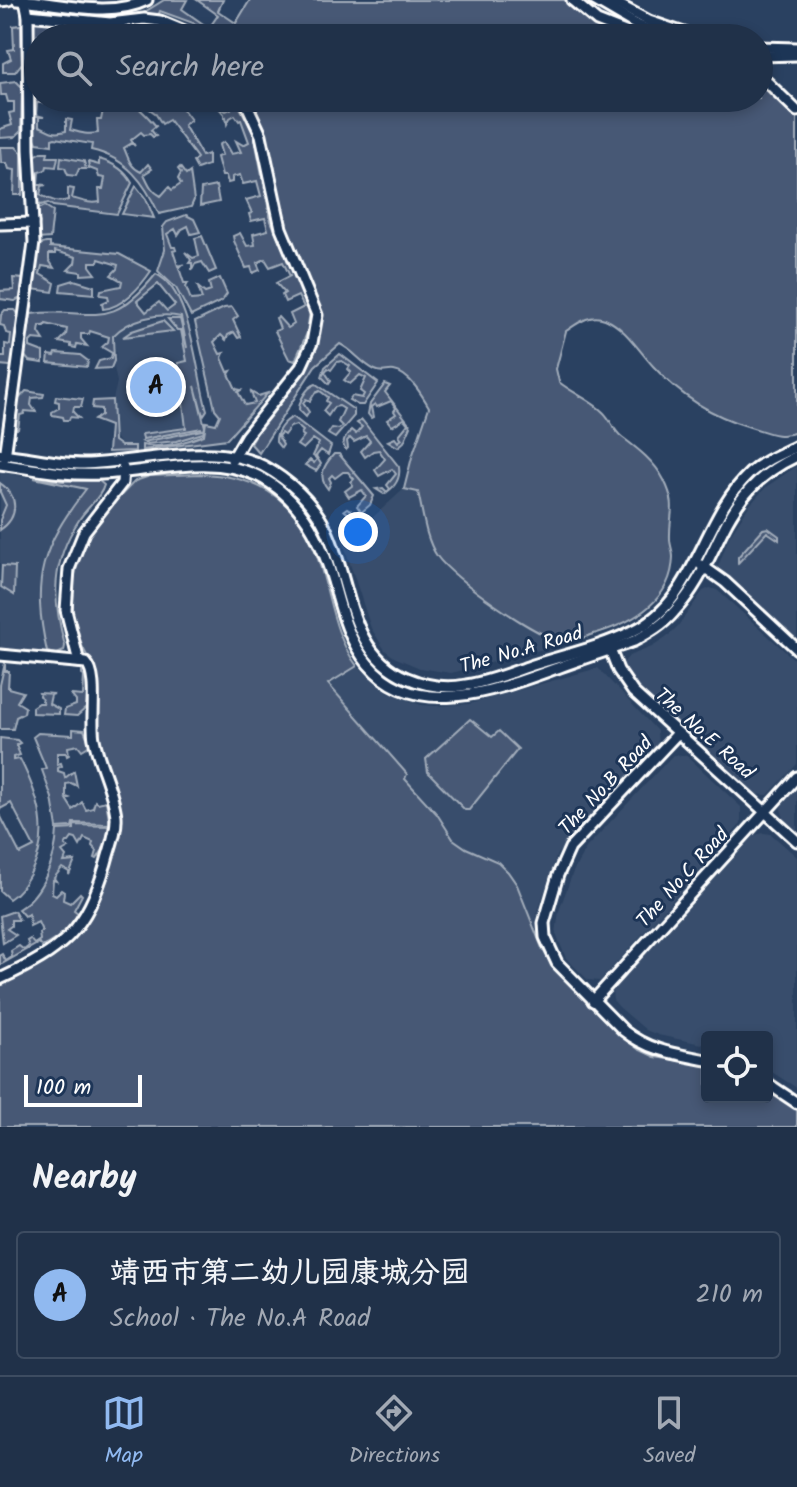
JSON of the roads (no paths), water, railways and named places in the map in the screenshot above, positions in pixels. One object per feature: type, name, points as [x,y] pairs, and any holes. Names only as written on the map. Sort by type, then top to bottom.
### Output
[{"type":"street","points":[[0,1],[9,0]]},
{"type":"street","points":[[17,0],[104,10],[130,7],[147,0]]},
{"type":"street","points":[[25,0],[28,24]]},
{"type":"street","points":[[572,0],[605,24]]},
{"type":"street","points":[[594,0],[635,24]]},
{"type":"street","points":[[610,0],[658,24]]},
{"type":"street","points":[[28,15],[110,23],[139,20],[167,24]]},
{"type":"street","points":[[773,47],[797,48]]},
{"type":"street","points":[[773,56],[797,55]]},
{"type":"street","points":[[773,88],[797,111]]},
{"type":"street","points":[[2,459],[34,243],[30,112]]},
{"type":"street","points":[[230,467],[233,454],[301,367],[312,343],[317,315],[281,228],[261,135],[250,112]]},
{"type":"street","points":[[0,224],[33,223]]},
{"type":"street","name":"The No.A Road","points":[[699,564],[715,521],[740,483],[762,464],[797,446]]},
{"type":"street","name":"The No.A Road","points":[[123,467],[196,454],[233,454],[248,458],[281,477],[311,506],[326,529],[363,637],[371,651],[399,675],[434,686],[468,685],[609,645]]},
{"type":"street","name":"The No.A Road","points":[[2,459],[123,467],[200,465],[230,467],[258,476],[291,499],[304,516],[329,568],[353,642],[368,665],[393,685],[436,697],[465,695],[506,686],[609,645],[635,631],[662,612],[679,591],[750,488],[773,468],[797,456]]},
{"type":"street","points":[[79,662],[66,610],[69,569],[79,540],[95,515],[119,488],[123,467]]},
{"type":"street","points":[[699,564],[797,649]]},
{"type":"street","name":"The No.E Road","points":[[609,645],[618,670],[633,692],[797,841]]},
{"type":"street","points":[[0,656],[86,663],[94,674],[94,740],[114,807],[113,839],[96,892],[79,926],[62,945],[0,979]]},
{"type":"street","name":"The No.B Road","points":[[678,733],[570,848],[552,892],[544,923],[550,952],[565,973],[624,1031],[648,1047],[701,1059]]},
{"type":"street","name":"The No.C Road","points":[[593,1001],[797,777]]},
{"type":"street","points":[[773,1087],[797,1103]]},
{"type":"place","name":"靖西市第二幼儿园康城分园","points":[[156,387]]}]
